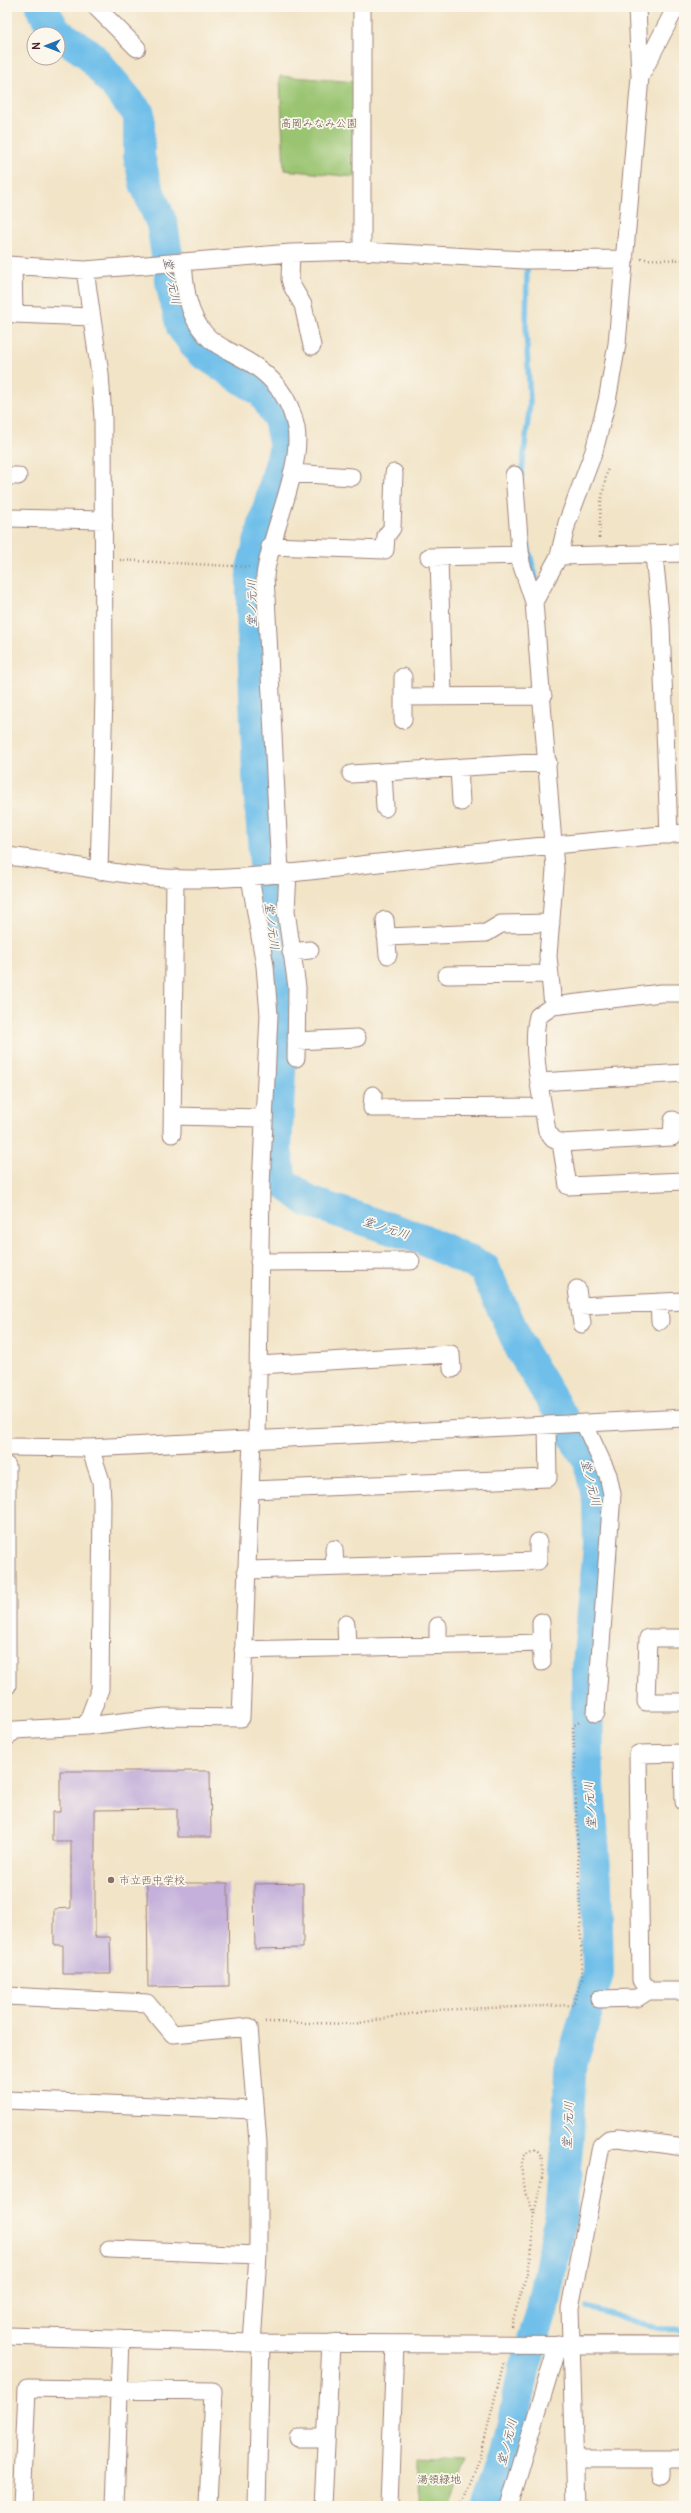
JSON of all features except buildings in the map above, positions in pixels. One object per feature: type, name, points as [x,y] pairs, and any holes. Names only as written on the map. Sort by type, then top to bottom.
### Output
[{"type":"street","points":[[96,7],[136,48]]},
{"type":"street","points":[[362,7],[362,251]]},
{"type":"street","points":[[534,602],[559,556],[567,523],[594,451],[607,401],[617,344],[640,77],[637,7]]},
{"type":"street","points":[[640,77],[676,7]]},
{"type":"street","points":[[92,317],[14,314],[10,265],[85,270],[291,253],[362,251],[524,260],[625,259]]},
{"type":"street","points":[[291,253],[290,279],[303,305],[312,346]]},
{"type":"street","points":[[180,263],[189,305],[202,330],[216,344],[255,365],[270,377],[292,413],[296,430],[296,449],[292,473],[270,546],[265,576],[264,599],[280,873],[297,988],[296,1049],[357,1038]]},
{"type":"street","points":[[85,270],[92,317],[103,418],[104,696],[99,871]]},
{"type":"street","points":[[292,473],[352,477]]},
{"type":"street","points":[[270,546],[385,550],[386,536],[392,528],[394,473]]},
{"type":"street","points":[[514,475],[521,555],[534,602],[548,762],[551,845],[555,869],[548,956],[553,1006]]},
{"type":"street","points":[[7,518],[104,520]]},
{"type":"street","points":[[559,556],[654,555],[684,553]]},
{"type":"street","points":[[443,697],[434,557],[521,555]]},
{"type":"street","points":[[7,856],[52,861],[99,871],[196,880],[253,876],[551,845],[677,834],[661,624],[654,555]]},
{"type":"street","points":[[403,677],[403,720]]},
{"type":"street","points":[[403,697],[543,696]]},
{"type":"street","points":[[351,774],[548,762]]},
{"type":"street","points":[[459,768],[461,802]]},
{"type":"street","points":[[383,772],[385,808]]},
{"type":"street","points":[[7,1737],[15,1730],[86,1726],[165,1717],[241,1718],[246,1570],[255,1440],[258,1365],[259,1262],[269,1015],[268,990],[253,876]]},
{"type":"street","points":[[172,1134],[175,878]]},
{"type":"street","points":[[385,920],[388,955]]},
{"type":"street","points":[[386,938],[486,932],[501,924],[551,923]]},
{"type":"street","points":[[291,952],[310,950]]},
{"type":"street","points":[[447,975],[550,974]]},
{"type":"street","points":[[673,1120],[672,1137],[561,1143],[553,1140],[547,1131],[543,1107],[536,1024],[538,1016],[553,1006],[661,993],[684,993]]},
{"type":"street","points":[[540,1082],[684,1073]]},
{"type":"street","points":[[373,1095],[372,1108],[543,1107]]},
{"type":"street","points":[[173,1116],[264,1118]]},
{"type":"street","points":[[561,1143],[568,1186],[684,1181]]},
{"type":"street","points":[[259,1262],[411,1261]]},
{"type":"street","points":[[582,1324],[578,1297],[659,1302],[684,1300]]},
{"type":"street","points":[[659,1302],[660,1321]]},
{"type":"street","points":[[258,1365],[451,1354],[452,1369]]},
{"type":"street","points":[[7,1447],[90,1448],[684,1418]]},
{"type":"street","points":[[584,1423],[608,1475],[612,1494],[596,1713]]},
{"type":"street","points":[[251,1490],[548,1478],[547,1425]]},
{"type":"street","points":[[86,1726],[100,1689],[102,1501],[101,1481],[90,1448]]},
{"type":"street","points":[[7,1466],[7,1686]]},
{"type":"street","points":[[246,1570],[335,1567],[440,1557],[538,1561],[538,1542]]},
{"type":"street","points":[[334,1549],[335,1567]]},
{"type":"street","points":[[541,1622],[542,1662]]},
{"type":"street","points":[[346,1624],[347,1647]]},
{"type":"street","points":[[438,1626],[438,1645]]},
{"type":"street","points":[[684,1638],[648,1638],[646,1702],[684,1702]]},
{"type":"street","points":[[243,1650],[542,1643]]},
{"type":"street","points":[[648,1991],[640,1980],[638,1754],[684,1753],[684,1802]]},
{"type":"street","points":[[599,1999],[637,1998],[648,1991],[684,1991]]},
{"type":"street","points":[[7,1996],[147,2003],[173,2034],[249,2027],[258,2143],[257,2506]]},
{"type":"street","points":[[7,2100],[255,2110]]},
{"type":"street","points":[[509,2506],[570,2308],[601,2146],[609,2139],[618,2138],[684,2147]]},
{"type":"street","points":[[109,2249],[258,2255]]},
{"type":"street","points":[[7,2336],[257,2343],[684,2345]]},
{"type":"street","points":[[116,2506],[121,2339]]},
{"type":"street","points":[[323,2506],[331,2343]]},
{"type":"street","points":[[389,2506],[395,2344]]},
{"type":"street","points":[[560,2344],[574,2459],[576,2506]]},
{"type":"street","points":[[22,2506],[27,2388],[213,2391],[208,2506]]},
{"type":"street","points":[[298,2438],[326,2438]]},
{"type":"street","points":[[574,2459],[661,2467],[684,2459]]},
{"type":"path","points":[[625,259],[684,260]]},
{"type":"path","points":[[598,556],[601,502],[608,462]]},
{"type":"path","points":[[104,559],[245,566]]},
{"type":"path","points":[[249,2027],[260,2023],[274,2022],[354,2024],[432,2010],[574,2005],[582,1979],[573,1726],[576,1723]]},
{"type":"path","points":[[535,2149],[541,2153],[543,2159],[539,2195],[534,2214],[527,2194],[522,2166],[523,2157],[529,2150],[535,2149]]},
{"type":"green space","name":"高岡みなみ公園","points":[[280,76],[357,82],[355,177],[284,170]]},
{"type":"green space","name":"湯領緑地","points":[[420,2458],[467,2460],[450,2506],[419,2506]]},
{"type":"waterway","name":"堂ノ元川","points":[[41,7],[56,32],[89,54],[139,114],[139,155],[145,183],[162,224],[172,287],[182,327],[200,351],[263,392],[279,419],[285,447],[252,569],[252,615],[258,776],[267,889],[283,1012],[276,1149],[281,1181],[309,1202],[422,1239],[484,1268],[522,1351],[589,1461],[598,1501],[599,1546],[587,1677],[588,1771],[596,1883],[598,1973],[570,2069],[568,2137],[561,2214],[542,2311],[524,2369],[506,2456],[488,2506]]},
{"type":"waterway","points":[[521,480],[530,402],[526,332],[527,265]]},
{"type":"waterway","points":[[527,542],[536,579]]},
{"type":"waterway","points":[[587,2307],[643,2324],[684,2332]]},
{"type":"place","name":"市立西中学校","points":[[111,1880]]}]
